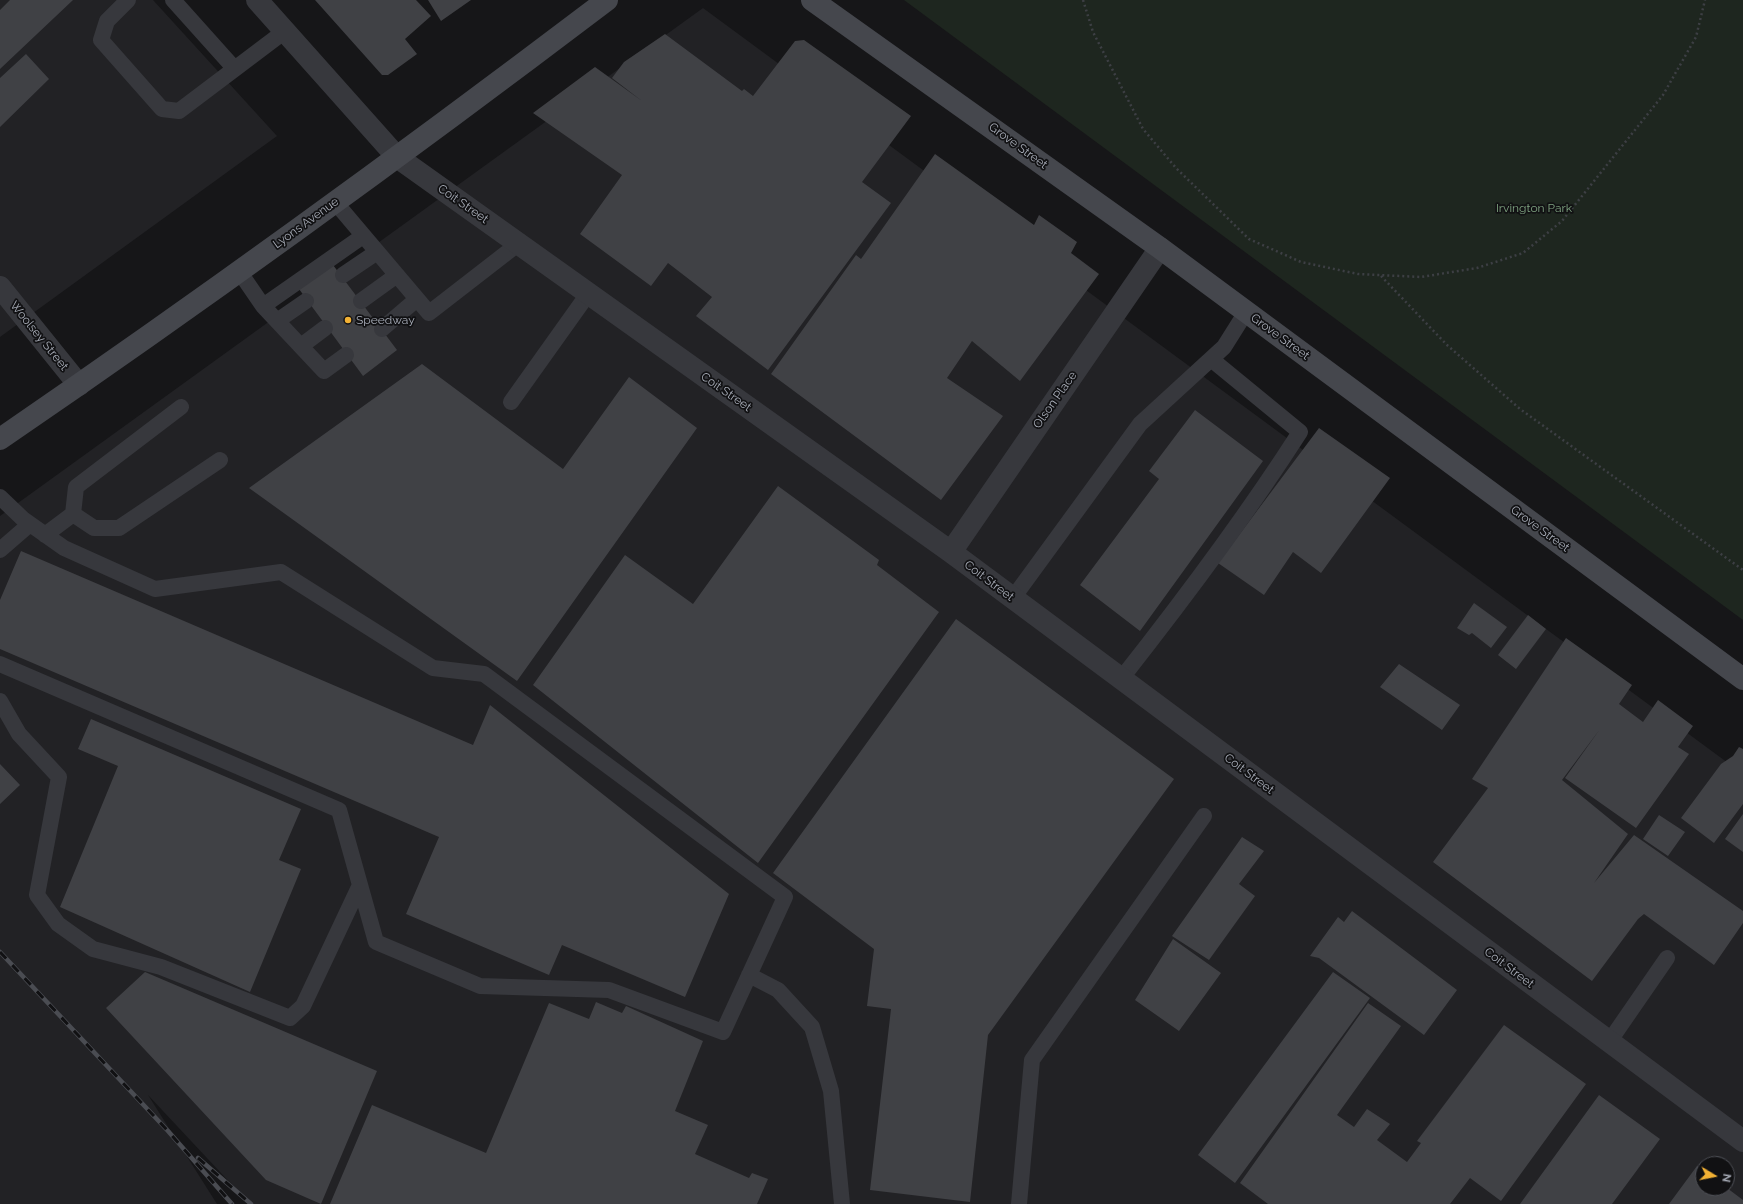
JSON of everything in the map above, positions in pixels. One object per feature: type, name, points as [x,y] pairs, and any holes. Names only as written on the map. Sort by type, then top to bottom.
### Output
[{"type":"main road","name":"Lyons Avenue","points":[[0,439],[79,385],[335,202],[607,0]]},
{"type":"main road","name":"Grove Street","points":[[812,0],[1160,248],[1743,679]]},
{"type":"street","name":"Coit Street","points":[[256,0],[397,157],[951,552],[1743,1141]]},
{"type":"street","name":"Olson Place","points":[[951,552],[1160,248]]},
{"type":"street","name":"Woolsey Street","points":[[0,287],[79,385]]},
{"type":"lane","points":[[128,0],[107,21],[101,40],[162,109],[178,111],[285,31]]},
{"type":"lane","points":[[173,0],[234,68]]},
{"type":"lane","points":[[335,202],[429,313],[518,244]]},
{"type":"lane","points":[[263,306],[363,236]]},
{"type":"lane","points":[[343,275],[377,252]]},
{"type":"lane","points":[[239,271],[263,306],[324,371],[346,355]]},
{"type":"lane","points":[[361,301],[397,275]]},
{"type":"lane","points":[[511,402],[588,294]]},
{"type":"lane","points":[[382,329],[417,298]]},
{"type":"lane","points":[[277,321],[306,301]]},
{"type":"lane","points":[[1012,598],[1140,424],[1224,347],[1246,312]]},
{"type":"lane","points":[[301,346],[325,328]]},
{"type":"lane","points":[[1121,679],[1192,589],[1300,432],[1211,359]]},
{"type":"lane","points":[[46,535],[73,514],[76,487],[181,407]]},
{"type":"lane","points":[[73,514],[94,528],[119,528],[220,460]]},
{"type":"lane","points":[[0,497],[30,524],[64,548],[155,589],[281,572],[433,668],[484,674],[785,897],[723,1032],[609,990],[480,986],[376,942],[339,810],[0,664]]},
{"type":"lane","points":[[0,550],[30,524]]},
{"type":"lane","points":[[0,701],[19,734],[59,777],[37,895],[58,924],[93,949],[161,967],[290,1018],[303,1006],[360,885]]},
{"type":"lane","points":[[1019,1204],[1032,1060],[1204,816]]},
{"type":"lane","points":[[1609,1042],[1667,958]]},
{"type":"lane","points":[[749,975],[778,990],[812,1027],[831,1091],[842,1204]]},
{"type":"path","points":[[1083,0],[1093,32],[1143,129],[1176,168],[1249,239],[1301,262],[1358,274],[1421,277],[1477,268],[1523,254],[1562,221],[1663,95],[1696,37],[1705,0]]},
{"type":"path","points":[[1380,275],[1447,345],[1520,409],[1743,570]]},
{"type":"shaded area","points":[[0,0],[153,0],[277,136],[0,337]]},
{"type":"shaded area","points":[[703,8],[1743,774],[1743,1204],[250,1204],[148,1095],[217,1204],[0,1204],[0,516]]},
{"type":"green space","name":"Irvington Park","points":[[904,0],[1743,0],[1743,620]]},
{"type":"building","points":[[10,0],[73,0],[0,69],[0,10]]},
{"type":"building","points":[[315,0],[416,0],[431,16],[405,39],[417,54],[388,75],[382,75]]},
{"type":"building","points":[[428,0],[471,0],[441,21]]},
{"type":"building","points":[[665,34],[742,91],[744,89],[753,96],[795,41],[804,40],[911,116],[862,182],[891,203],[768,370],[696,316],[712,297],[668,263],[651,286],[580,234],[622,175],[533,113],[595,67],[642,101],[612,78],[624,62]]},
{"type":"building","points":[[26,54],[49,79],[0,127],[0,78]]},
{"type":"building","points":[[935,154],[1034,225],[1039,215],[1077,242],[1071,253],[1099,274],[1020,381],[972,341],[947,378],[1003,416],[941,500],[771,374],[856,255],[861,259]]},
{"type":"building","name":"Speedway","points":[[333,265],[397,350],[363,376],[299,289]]},
{"type":"building","points":[[422,364],[563,469],[629,377],[697,428],[517,681],[249,488]]},
{"type":"building","points":[[1195,410],[1263,461],[1140,631],[1080,585],[1159,479],[1149,471]]},
{"type":"building","points":[[1319,428],[1390,478],[1321,573],[1293,552],[1264,595],[1218,563]]},
{"type":"building","points":[[778,486],[879,560],[877,565],[939,612],[758,863],[533,685],[625,555],[693,604]]},
{"type":"building","points":[[21,551],[473,745],[490,705],[729,894],[685,997],[562,945],[549,975],[406,914],[439,837],[0,649],[0,600]]},
{"type":"building","points":[[1474,603],[1507,627],[1491,648],[1472,633],[1469,635],[1457,628]]},
{"type":"building","points":[[1528,615],[1546,629],[1516,669],[1498,655]]},
{"type":"building","points":[[956,619],[1174,779],[988,1035],[970,1202],[870,1190],[891,1009],[867,1006],[874,949],[773,873]]},
{"type":"building","points":[[1566,638],[1632,685],[1619,704],[1643,722],[1658,700],[1693,726],[1678,747],[1689,754],[1636,828],[1565,778],[1600,729],[1562,780],[1628,834],[1594,883],[1634,835],[1743,911],[1743,923],[1714,965],[1644,914],[1638,919],[1592,981],[1433,862],[1488,788],[1472,779]]},
{"type":"building","points":[[1399,664],[1460,705],[1442,730],[1380,687]]},
{"type":"building","points":[[91,719],[301,809],[279,860],[301,869],[250,992],[60,907],[118,766],[78,749]]},
{"type":"building","points":[[1739,747],[1743,749],[1743,804],[1714,843],[1681,818],[1721,764],[1733,756]]},
{"type":"building","points":[[0,764],[20,785],[0,804]]},
{"type":"building","points":[[1743,814],[1743,852],[1725,839]]},
{"type":"building","points":[[1659,815],[1685,832],[1668,856],[1643,839]]},
{"type":"building","points":[[1242,837],[1264,851],[1239,884],[1255,896],[1209,960],[1172,936]]},
{"type":"building","points":[[1352,911],[1457,990],[1424,1035],[1319,958],[1310,956],[1338,917],[1344,922]]},
{"type":"building","points":[[1173,939],[1221,973],[1179,1031],[1135,1000]]},
{"type":"building","points":[[145,972],[377,1071],[321,1204],[266,1180],[106,1008]]},
{"type":"building","points":[[1333,972],[1370,998],[1235,1183],[1198,1155]]},
{"type":"building","points":[[596,1002],[622,1013],[626,1006],[703,1041],[675,1111],[708,1125],[695,1154],[749,1178],[752,1173],[768,1179],[757,1204],[330,1204],[372,1105],[486,1153],[549,1003],[589,1019]]},
{"type":"building","points":[[1368,1003],[1401,1026],[1337,1115],[1354,1127],[1367,1109],[1390,1124],[1377,1140],[1407,1162],[1421,1143],[1417,1141],[1504,1025],[1586,1084],[1501,1201],[1470,1178],[1450,1204],[1268,1204],[1240,1183]]},
{"type":"building","points":[[1599,1095],[1660,1139],[1612,1204],[1520,1204]]},
{"type":"building","points":[[1695,1169],[1695,1196],[1735,1196],[1735,1194],[1743,1200],[1743,1204],[1669,1204]]},
{"type":"railway","points":[[0,952],[168,1131],[232,1204]]},
{"type":"railway","points":[[198,1158],[251,1204]]},
{"type":"place","name":"Speedway","points":[[348,320]]}]
